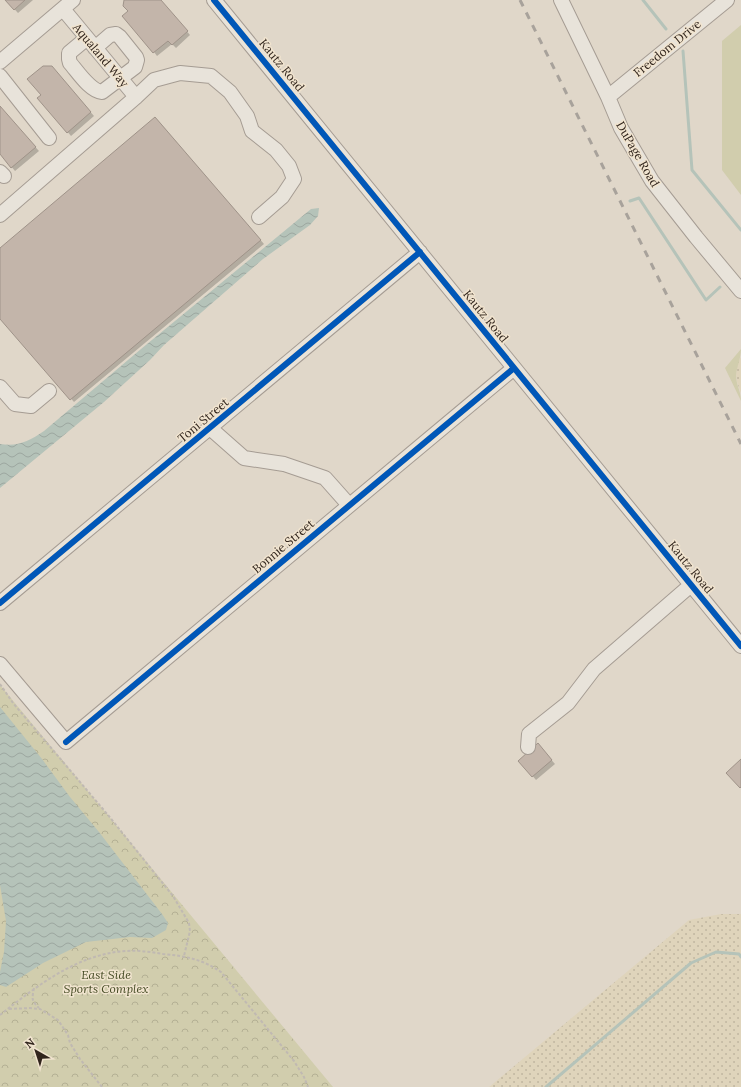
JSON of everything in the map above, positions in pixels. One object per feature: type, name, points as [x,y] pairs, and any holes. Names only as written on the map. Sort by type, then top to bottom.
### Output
[{"type":"street","name":"Kautz Road","points":[[214,0],[741,646]]},
{"type":"street","name":"DuPage Road","points":[[561,0],[608,97],[621,128],[652,181],[741,291]]},
{"type":"street","name":"Freedom Drive","points":[[608,97],[727,0]]},
{"type":"street","name":"Aqualand Way","points":[[65,4],[91,43],[136,97],[154,80],[180,73],[211,76],[230,92],[247,116],[252,131],[276,150],[290,166],[294,179],[282,197],[259,218]]},
{"type":"street","points":[[0,62],[65,4]]},
{"type":"street","points":[[116,34],[136,56],[137,60],[135,67],[121,78],[102,92],[97,91],[91,87],[70,63],[69,53],[110,35],[116,34]]},
{"type":"street","points":[[0,76],[49,138]]},
{"type":"street","points":[[0,215],[136,97]]},
{"type":"street","name":"Toni Street","points":[[0,603],[420,252]]},
{"type":"street","name":"Bonnie Street","points":[[0,664],[66,742],[514,368]]},
{"type":"street","points":[[0,387],[15,404],[32,406],[49,391]]},
{"type":"street","points":[[210,428],[244,458],[284,464],[325,478],[349,505]]},
{"type":"street","points":[[528,747],[529,734],[568,703],[594,669],[691,585]]},
{"type":"path","points":[[0,684],[13,702],[108,815],[173,896],[189,923],[190,931],[184,956]]},
{"type":"path","points":[[0,1015],[34,988],[84,960],[107,953],[133,951],[184,956],[209,964],[220,972],[294,1061],[304,1076],[308,1087]]},
{"type":"path","points":[[34,988],[32,999],[33,1002],[40,1009],[58,1020],[68,1035],[70,1043],[80,1060],[102,1087]]},
{"type":"path","points":[[8,1009],[40,1009]]},
{"type":"shaded area","points":[[741,357],[741,393],[736,374],[738,362]]},
{"type":"shaded area","points":[[721,914],[741,914],[741,1087],[489,1087],[689,920]]},
{"type":"green space","points":[[741,25],[741,195],[722,170],[722,41]]},
{"type":"green space","points":[[741,349],[736,375],[741,401],[725,368]]},
{"type":"green space","name":"East Side Sports Complex","points":[[0,685],[333,1087],[0,1087]]},
{"type":"water","points":[[319,208],[318,216],[310,225],[263,259],[164,345],[150,360],[104,402],[0,488],[0,444],[18,444],[33,438],[44,431],[311,209]]},
{"type":"water","points":[[0,707],[99,832],[168,923],[166,930],[152,938],[130,937],[86,942],[43,963],[6,987],[0,985],[0,972],[4,952],[6,921],[0,885]]},
{"type":"building","points":[[5,0],[25,0],[14,10]]},
{"type":"building","points":[[124,0],[161,0],[188,31],[172,45],[168,41],[153,53],[122,16],[128,11],[123,6]]},
{"type":"building","points":[[43,66],[52,66],[91,112],[67,133],[37,98],[41,95],[27,79]]},
{"type":"building","points":[[0,106],[36,147],[11,168],[0,154]]},
{"type":"building","points":[[155,117],[261,240],[70,400],[0,319],[0,248]]},
{"type":"building","points":[[538,743],[552,760],[532,777],[518,761]]},
{"type":"building","points":[[741,759],[741,787],[740,788],[726,773]]},
{"type":"waterway","points":[[643,0],[666,29]]},
{"type":"waterway","points":[[683,51],[692,170],[741,230]]},
{"type":"waterway","points":[[630,201],[639,198],[706,300],[720,287]]},
{"type":"waterway","points":[[546,1087],[691,963],[716,952],[739,954],[741,957]]},
{"type":"railway","points":[[520,0],[741,444]]},
{"type":"cycle path","points":[[214,0],[741,646]]},
{"type":"cycle path","points":[[0,603],[420,252]]},
{"type":"cycle path","points":[[66,742],[514,368]]}]
